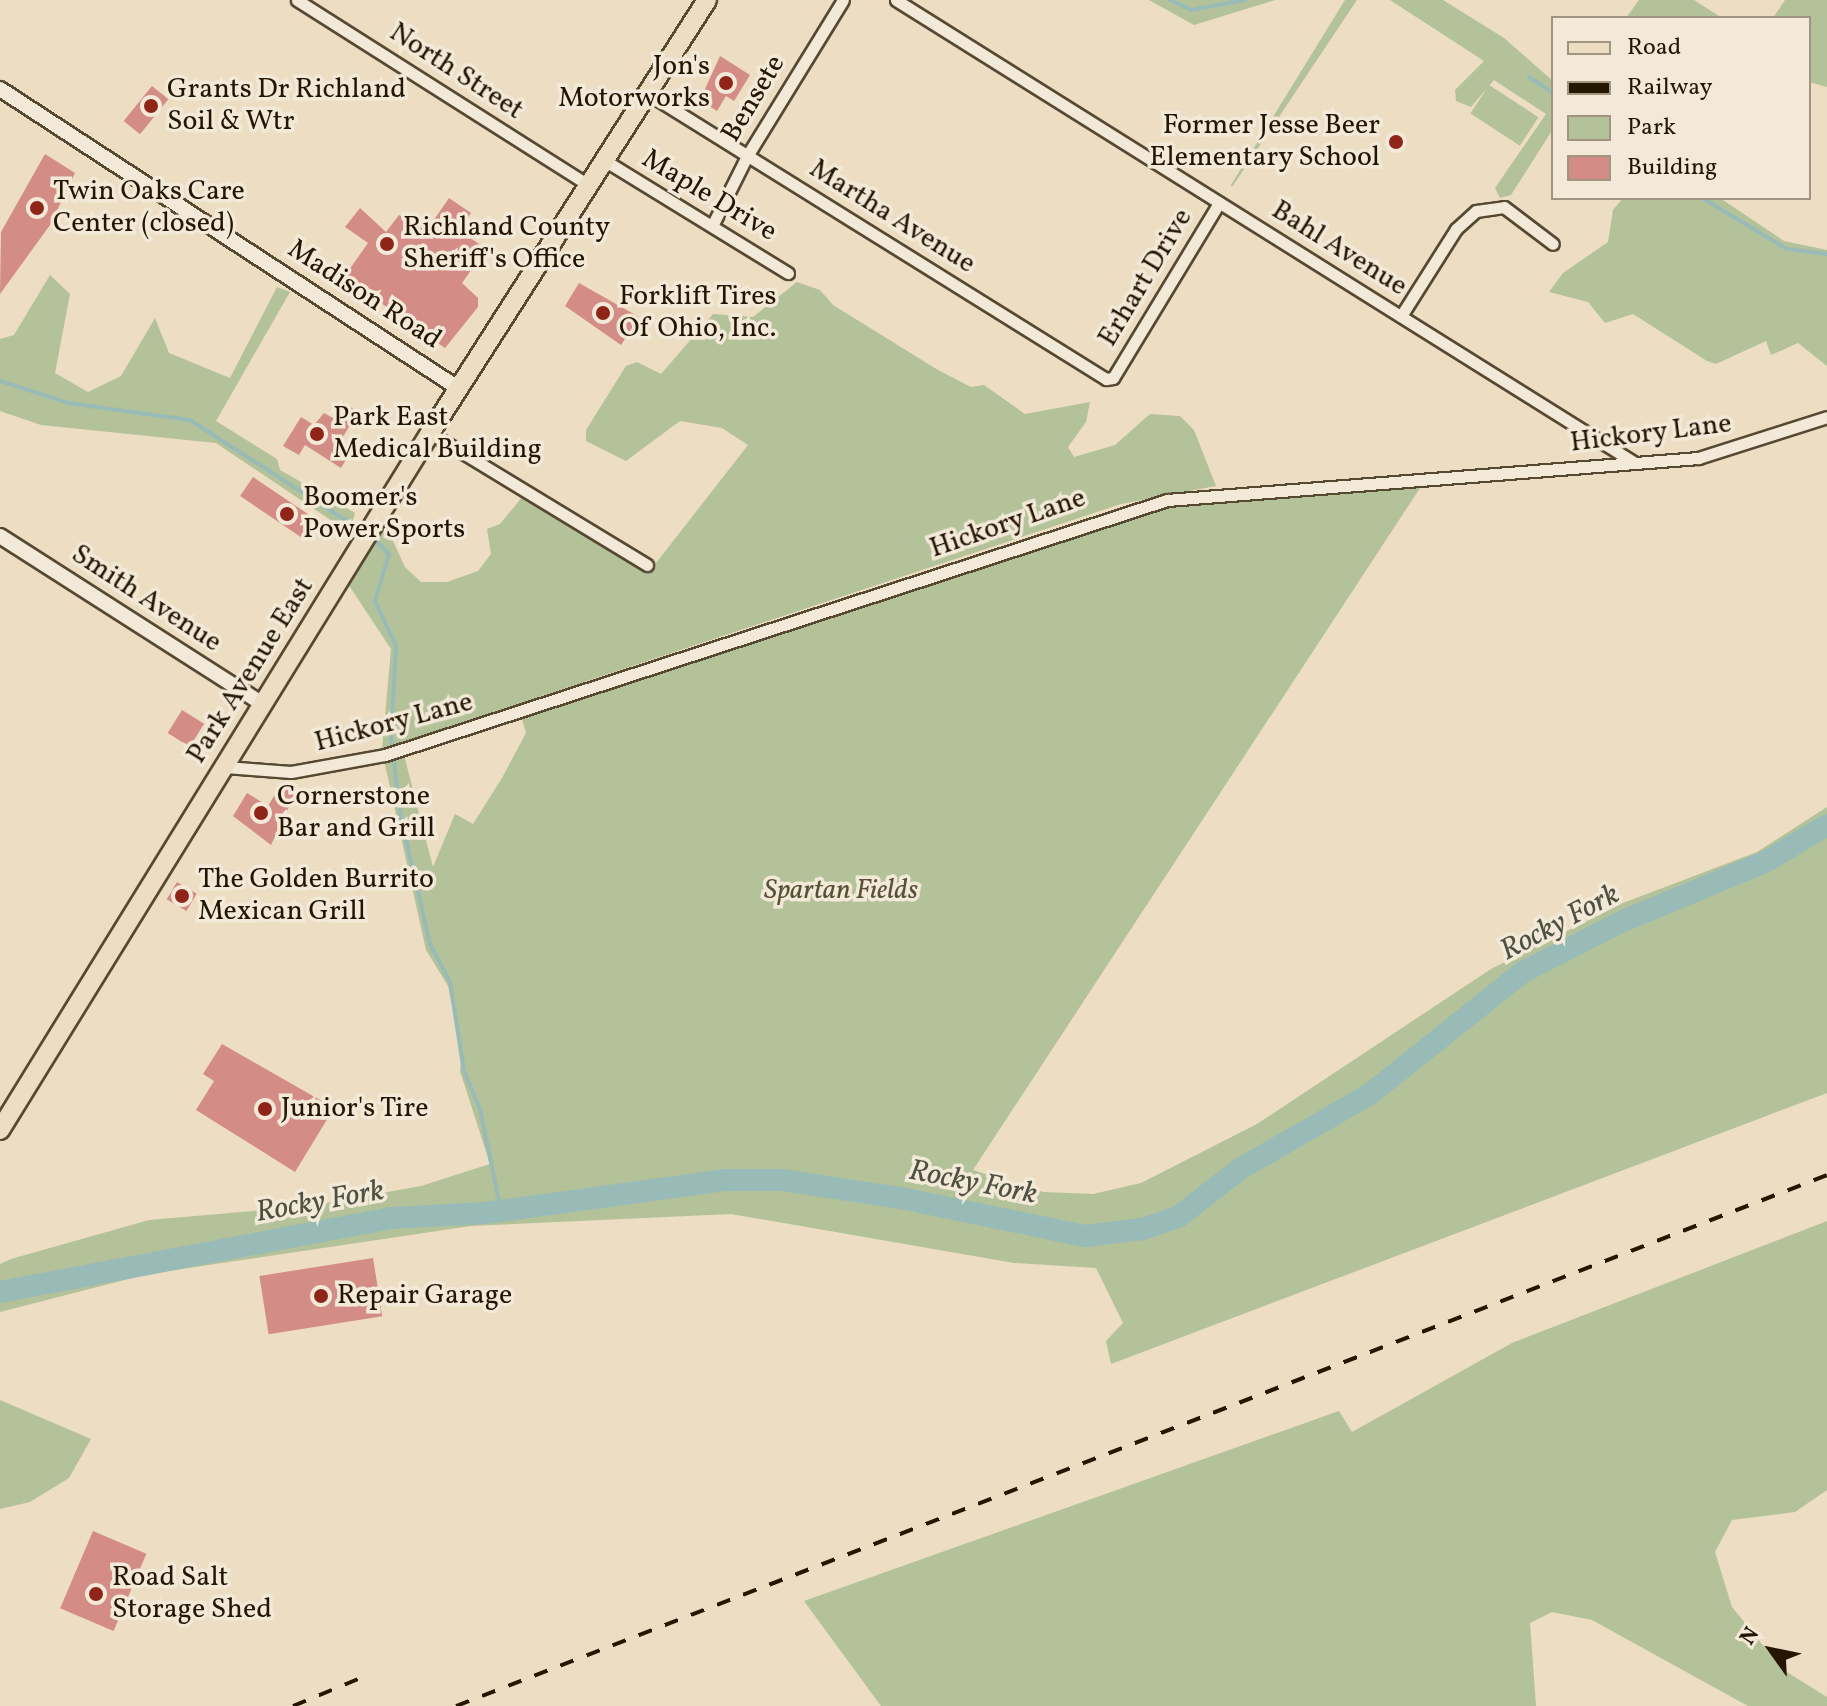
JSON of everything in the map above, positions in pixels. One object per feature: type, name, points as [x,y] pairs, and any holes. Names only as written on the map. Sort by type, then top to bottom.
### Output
[{"type":"main road","name":"Park Avenue East","points":[[0,1130],[458,388],[707,0]]},
{"type":"street","name":"North Street","points":[[297,0],[588,185]]},
{"type":"street","name":"Bensete","points":[[712,226],[747,156],[843,0]]},
{"type":"street","name":"Bahl Avenue","points":[[896,0],[1636,463]]},
{"type":"street","name":"Madison Road","points":[[0,89],[458,388]]},
{"type":"street","name":"Martha Avenue","points":[[647,93],[1113,378]]},
{"type":"street","name":"Maple Drive","points":[[604,160],[788,273]]},
{"type":"street","name":"Erhart Drive","points":[[1113,378],[1219,203]]},
{"type":"street","points":[[1401,316],[1456,229],[1476,211],[1504,207],[1553,244]]},
{"type":"street","name":"Hickory Lane","points":[[225,767],[291,772],[403,750],[1151,503],[1245,490],[1636,463],[1730,452],[1827,417]]},
{"type":"street","points":[[430,433],[647,565]]},
{"type":"street","name":"Smith Avenue","points":[[0,536],[264,705]]},
{"type":"green space","points":[[1149,0],[1275,0],[1194,25]]},
{"type":"green space","points":[[1345,0],[1357,0],[1232,187],[1231,185]]},
{"type":"green space","points":[[1390,0],[1443,0],[1504,38],[1551,79],[1551,132],[1511,195],[1500,198],[1495,188],[1546,114],[1494,80],[1471,107],[1456,101],[1455,90],[1484,61]]},
{"type":"green space","points":[[1639,0],[1694,0],[1719,16],[1627,16]]},
{"type":"green space","points":[[1785,0],[1827,0],[1827,87],[1811,83],[1811,16],[1774,16]]},
{"type":"green space","points":[[1489,85],[1538,117],[1520,146],[1470,114]]},
{"type":"green space","points":[[1621,200],[1723,200],[1784,241],[1827,250],[1827,366],[1798,343],[1771,355],[1766,341],[1716,364],[1633,314],[1605,323],[1588,302],[1549,292],[1563,273],[1608,242],[1613,210]]},
{"type":"green space","points":[[50,275],[70,294],[55,373],[88,392],[121,376],[155,318],[169,353],[230,378],[277,287],[290,292],[216,421],[277,459],[280,470],[355,513],[351,528],[341,527],[216,443],[41,425],[0,411],[0,339],[14,335]]},
{"type":"green space","points":[[797,282],[820,290],[833,305],[938,370],[971,387],[984,385],[1025,414],[1090,402],[1086,422],[1068,447],[1074,457],[1115,445],[1150,414],[1180,416],[1194,430],[1216,486],[1121,504],[382,749],[391,649],[348,584],[385,524],[405,567],[421,582],[447,582],[478,571],[491,554],[487,529],[500,524],[523,496],[649,572],[748,445],[722,428],[680,421],[626,461],[586,441],[586,430],[626,366],[637,362],[661,374],[713,314],[753,317]]},
{"type":"green space","name":"Spartan Fields","points":[[1422,485],[973,1170],[1043,1192],[1093,1194],[1141,1183],[1257,1124],[1491,969],[1623,903],[1757,852],[1827,807],[1827,1093],[1111,1364],[1106,1341],[1123,1323],[1096,1268],[1014,1263],[731,1214],[471,1226],[148,1274],[0,1312],[0,1264],[11,1259],[149,1220],[310,1206],[421,1186],[490,1164],[460,1071],[462,1050],[448,986],[426,950],[384,760],[404,755],[433,867],[455,814],[473,824],[502,778],[526,733],[522,719],[1124,516],[1175,503]]},
{"type":"green space","points":[[1827,1221],[1827,1490],[1795,1512],[1732,1520],[1715,1552],[1732,1607],[1782,1669],[1827,1697],[1827,1706],[1748,1706],[1592,1620],[1552,1612],[1530,1623],[1536,1706],[881,1706],[804,1601],[1339,1411],[1352,1432],[1512,1343]]},
{"type":"green space","points":[[0,1400],[91,1439],[69,1478],[30,1502],[0,1509]]},
{"type":"building","name":"Jon's Motorworks","points":[[720,56],[750,75],[734,101],[726,96],[717,111],[700,100]]},
{"type":"building","name":"Grants Dr Richland Soil & Wtr","points":[[152,86],[168,99],[140,134],[124,121]]},
{"type":"building","name":"Twin Oaks Care Center (closed)","points":[[45,154],[75,173],[50,225],[0,294],[1,232]]},
{"type":"building","points":[[449,198],[471,213],[459,230],[486,249],[462,283],[478,298],[478,307],[445,348],[344,277],[368,243],[345,227],[360,208],[386,232],[399,215],[427,230]]},
{"type":"building","name":"Forklift Tires Of Ohio, Inc.","points":[[579,283],[639,317],[621,345],[565,306]]},
{"type":"building","name":"Park East Medical Building","points":[[343,402],[358,412],[338,445],[350,453],[341,468],[305,445],[299,455],[283,446],[301,417],[314,425],[324,413],[333,418]]},
{"type":"building","name":"Boomer's Power Sports","points":[[253,477],[318,521],[306,540],[240,496]]},
{"type":"building","points":[[182,710],[204,724],[190,747],[168,733]]},
{"type":"building","name":"Cornerstone Bar and Grill","points":[[282,783],[296,792],[271,845],[233,816],[247,793],[268,806]]},
{"type":"building","name":"The Golden Burrito Mexican Grill","points":[[177,882],[197,894],[186,911],[167,899]]},
{"type":"building","name":"Junior's Tire","points":[[222,1044],[334,1108],[295,1172],[196,1110],[214,1081],[203,1074]]},
{"type":"building","name":"Repair Garage","points":[[373,1258],[382,1316],[269,1334],[259,1276]]},
{"type":"building","name":"Road Salt Storage Shed","points":[[93,1531],[146,1554],[114,1631],[60,1608]]},
{"type":"waterway","points":[[1170,0],[1191,10],[1245,0]]},
{"type":"waterway","points":[[1529,77],[1551,92]]},
{"type":"waterway","points":[[1705,200],[1787,249],[1827,254]]},
{"type":"waterway","points":[[0,381],[68,403],[190,420],[362,531]]},
{"type":"waterway","points":[[373,538],[389,554],[375,601],[396,646],[391,738],[401,818],[430,944],[450,982],[464,1071],[480,1109],[501,1211]]},
{"type":"waterway","name":"Rocky Fork","points":[[0,1292],[390,1218],[485,1213],[725,1180],[782,1180],[906,1199],[1085,1236],[1143,1229],[1178,1217],[1240,1169],[1370,1094],[1523,972],[1621,922],[1767,861],[1827,825]]},
{"type":"railway","points":[[456,1706],[1827,1175]]},
{"type":"railway","points":[[293,1706],[368,1675]]},
{"type":"place","name":"Jon's Motorworks","points":[[726,83]]},
{"type":"place","name":"Grants Dr Richland Soil & Wtr","points":[[151,106]]},
{"type":"place","name":"Former Jesse Beer Elementary School","points":[[1396,142]]},
{"type":"place","name":"Twin Oaks Care Center (closed)","points":[[37,208]]},
{"type":"place","name":"Richland County Sheriff's Office","points":[[387,244]]},
{"type":"place","name":"Forklift Tires Of Ohio, Inc.","points":[[603,313]]},
{"type":"place","name":"Park East Medical Building","points":[[317,434]]},
{"type":"place","name":"Boomer's Power Sports","points":[[287,514]]},
{"type":"place","name":"Cornerstone Bar and Grill","points":[[261,813]]},
{"type":"place","name":"The Golden Burrito Mexican Grill","points":[[182,896]]},
{"type":"place","name":"Junior's Tire","points":[[265,1109]]},
{"type":"place","name":"Repair Garage","points":[[321,1296]]},
{"type":"place","name":"Road Salt Storage Shed","points":[[96,1594]]}]
